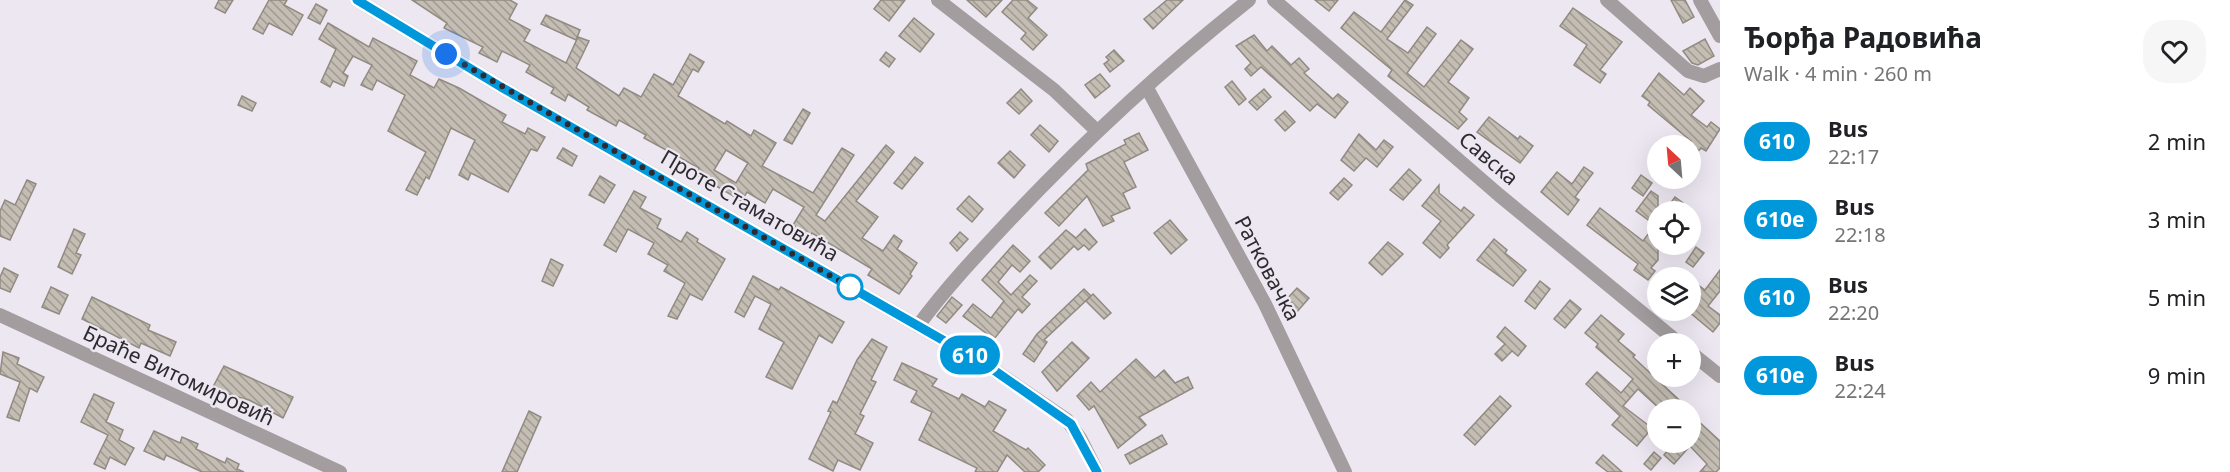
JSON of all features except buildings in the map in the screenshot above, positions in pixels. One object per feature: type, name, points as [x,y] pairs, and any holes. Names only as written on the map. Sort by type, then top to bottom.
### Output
[{"type":"street","name":"Проте Стаматовића","points":[[357,0],[501,87],[988,366],[1064,417],[1080,438],[1097,472]]},
{"type":"street","points":[[938,0],[1054,90],[1097,131]]},
{"type":"street","points":[[918,326],[987,244],[1097,131],[1249,0]]},
{"type":"street","name":"Савска","points":[[1274,0],[1499,195],[1667,333]]},
{"type":"street","points":[[1606,0],[1688,71],[1704,76],[1720,69]]},
{"type":"street","points":[[1700,0],[1720,36]]},
{"type":"street","name":"Ратковачка","points":[[1147,88],[1265,304],[1345,472]]},
{"type":"street","name":"Браће Витомировић","points":[[0,315],[340,472]]},
{"type":"street","points":[[1701,361],[1720,376]]},
{"type":"bus line","name":"610","points":[[357,0],[501,87],[988,366],[1064,417],[1084,444],[1097,472]]},
{"type":"route","points":[[446,54],[850,287]]}]
